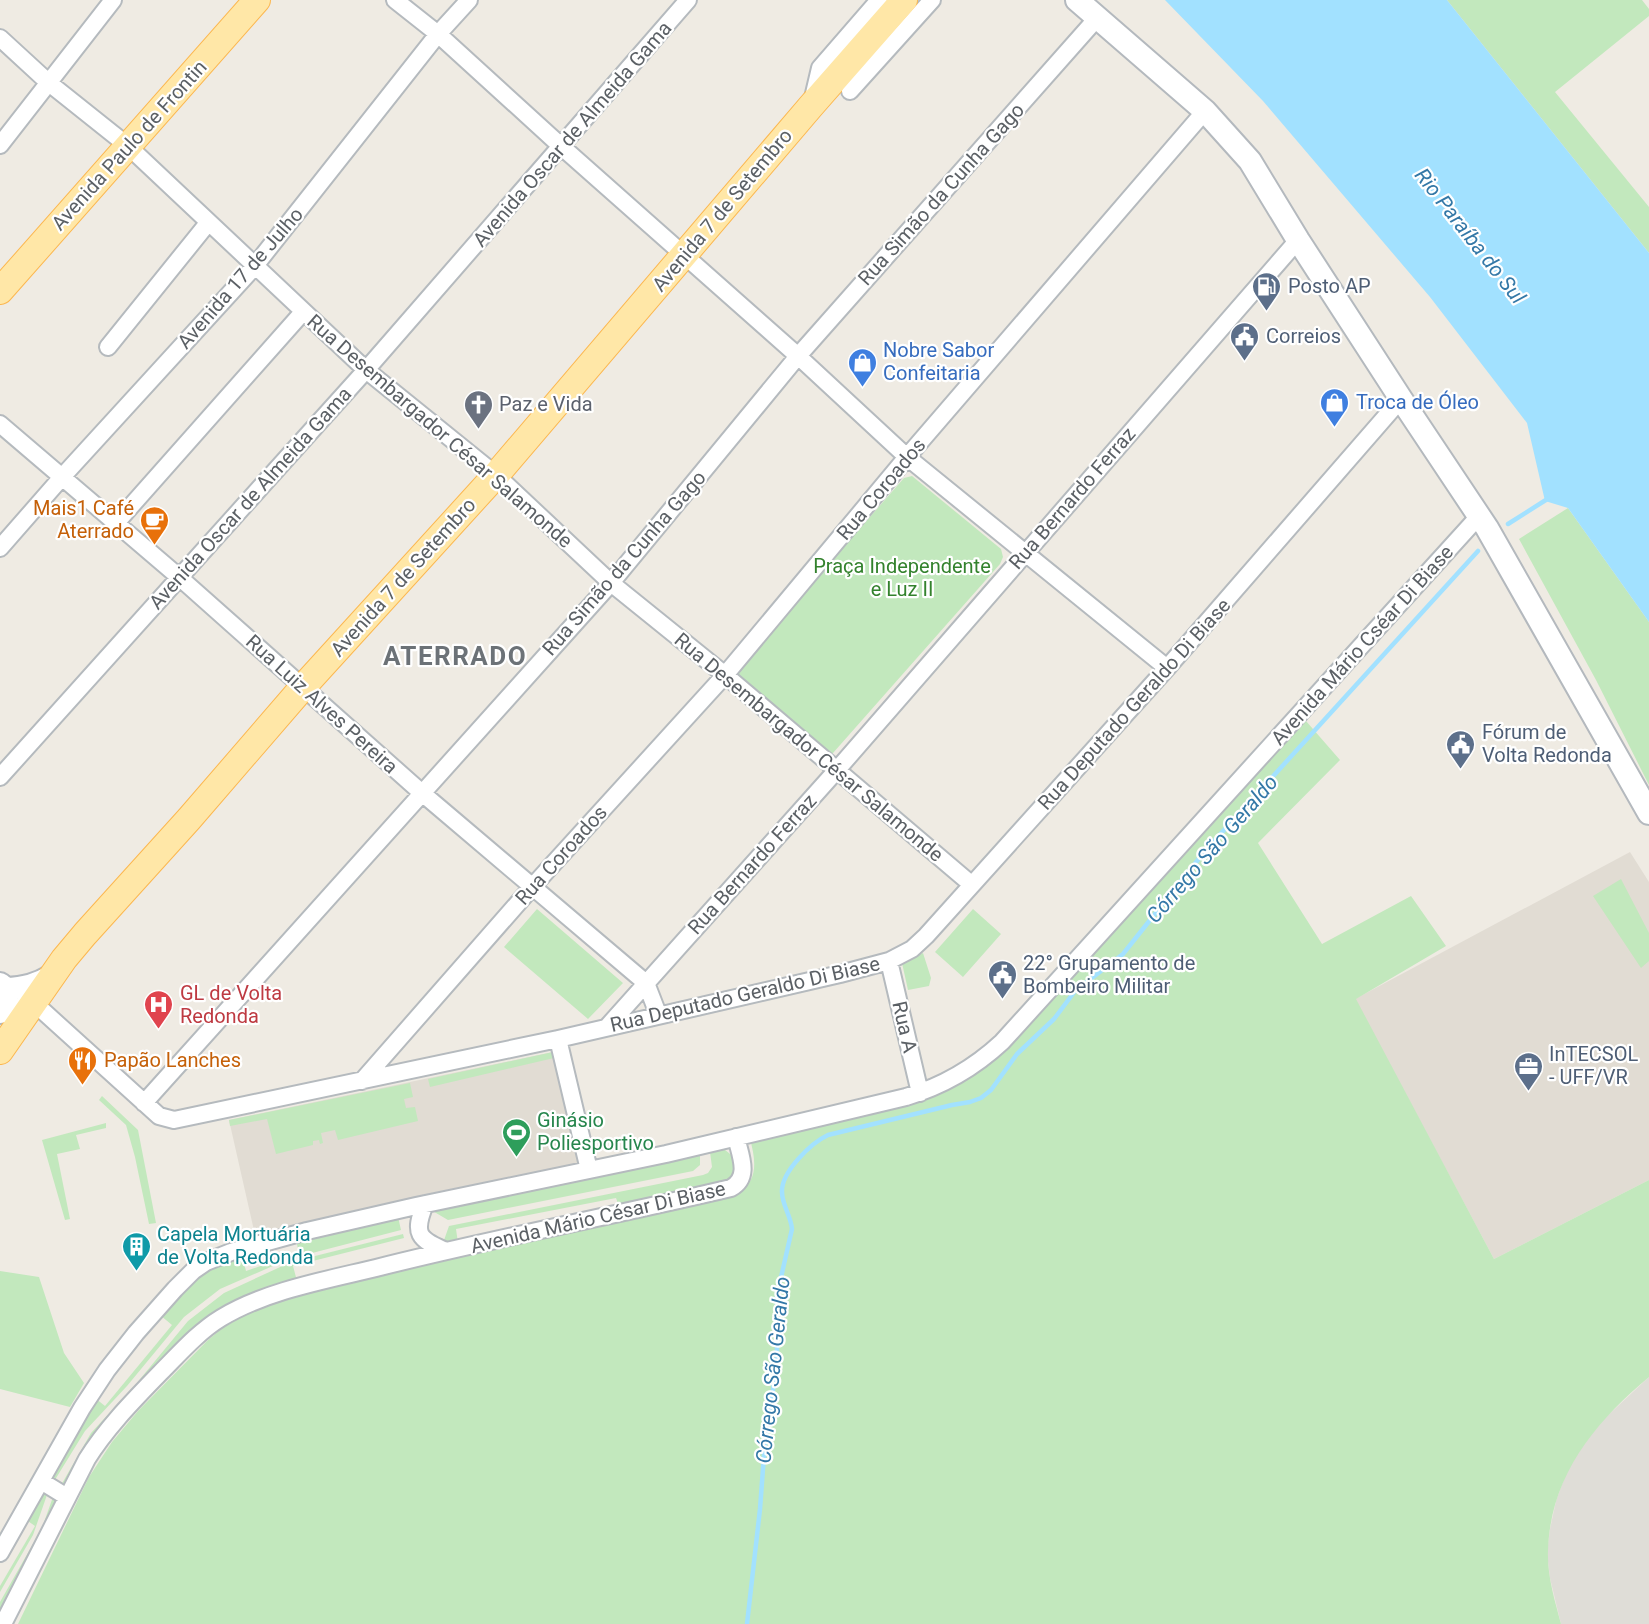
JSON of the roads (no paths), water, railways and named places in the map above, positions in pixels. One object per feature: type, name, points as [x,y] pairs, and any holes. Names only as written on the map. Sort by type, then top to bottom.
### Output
[{"type":"main road","name":"Avenida Paulo de Frontin","points":[[0,291],[258,0]]},
{"type":"main road","points":[[842,85],[904,0]]},
{"type":"main road","name":"Avenida 7 de Setembro","points":[[0,1051],[58,968],[303,687],[496,475],[811,106],[842,85]]},
{"type":"street","points":[[0,145],[113,0]]},
{"type":"street","points":[[395,0],[438,34],[798,356],[907,457],[1167,668]]},
{"type":"street","name":"Avenida 17 de Julho","points":[[0,548],[254,267],[438,34],[469,0]]},
{"type":"street","name":"Avenida Oscar de Almeida Gama","points":[[0,777],[366,370],[688,0]]},
{"type":"street","name":"Avenida 7 de Setembro","points":[[811,106],[820,68],[879,0]]},
{"type":"street","name":"Avenida 7 de Setembro","points":[[842,85],[932,0]]},
{"type":"street","points":[[1077,0],[1205,111],[1250,161],[1298,240],[1483,522],[1649,813]]},
{"type":"street","name":"Rua Simão da Cunha Gago","points":[[144,1103],[611,583],[798,356],[1098,17]]},
{"type":"street","name":"Rua Desembargador César Salamonde","points":[[0,38],[49,83],[128,146],[366,370],[496,475],[611,583],[725,675],[972,884]]},
{"type":"street","name":"Rua Coroados","points":[[362,1081],[533,886],[725,675],[907,457],[1205,111]]},
{"type":"street","points":[[108,347],[208,223]]},
{"type":"street","name":"Rua Bernardo Ferraz","points":[[608,1026],[836,771],[1025,551],[1298,240]]},
{"type":"street","points":[[116,523],[303,312]]},
{"type":"street","name":"Rua Deputado Geraldo Di Biase","points":[[33,1005],[49,1016],[159,1116],[174,1120],[558,1039],[889,961],[922,941],[1167,668],[1401,399]]},
{"type":"street","name":"Rua Luiz Alves Pereira","points":[[0,424],[179,577],[422,793],[646,983]]},
{"type":"street","name":"Avenida Mário Cséar Di Biase","points":[[736,1137],[920,1093],[958,1076],[982,1059],[1002,1042],[1483,522]]},
{"type":"street","name":"Rua A","points":[[889,961],[920,1093]]},
{"type":"street","points":[[3,998],[33,986],[58,968]]},
{"type":"street","points":[[646,983],[658,1014]]},
{"type":"street","points":[[3,998],[19,1004],[33,1005]]},
{"type":"street","points":[[558,1039],[589,1170]]},
{"type":"street","points":[[0,1553],[82,1408],[107,1370],[156,1310],[200,1266],[222,1255],[271,1240],[425,1204],[736,1137]]},
{"type":"street","name":"Avenida Mário César Di Biase","points":[[3,1624],[87,1459],[117,1419],[194,1338],[221,1317],[293,1289],[446,1251],[731,1188],[740,1180],[743,1172],[736,1137]]},
{"type":"street","points":[[425,1204],[418,1224],[420,1234],[432,1244],[446,1251]]},
{"type":"street","points":[[41,1481],[68,1497]]},
{"type":"water","name":"Rio Paraíba do Sul","points":[[1165,0],[1447,0],[1649,253],[1649,622],[1568,508],[1545,501],[1527,423],[1430,297],[1263,101]]},
{"type":"waterway","name":"Córrego São Geraldo","points":[[1508,524],[1549,498]]},
{"type":"waterway","name":"Córrego São Geraldo","points":[[747,1624],[765,1442],[777,1363],[777,1295],[792,1229],[782,1192],[786,1176],[792,1167],[813,1144],[828,1135],[970,1102],[981,1098],[991,1090],[1017,1054],[1054,1019],[1075,991],[1123,954],[1205,851],[1478,551]]},
{"type":"place","name":"Posto AP","points":[[1267,312]]},
{"type":"place","name":"Correios","points":[[1245,362]]},
{"type":"place","name":"Nobre Sabor Confeitaria","points":[[862,388]]},
{"type":"place","name":"Troca de Óleo","points":[[1335,428]]},
{"type":"place","name":"Paz e Vida","points":[[478,430]]},
{"type":"place","name":"Mais1 Café Aterrado","points":[[155,546]]},
{"type":"place","name":"Fórum de Volta Redonda","points":[[1461,770]]},
{"type":"place","name":"22° Grupamento de Bombeiro Militar","points":[[1002,1000]]},
{"type":"place","name":"GL de Volta Redonda","points":[[159,1030]]},
{"type":"place","name":"Papão Lanches","points":[[83,1086]]},
{"type":"place","name":"InTECSOL - UFF/VR","points":[[1528,1092]]},
{"type":"place","name":"Ginásio Poliesportivo","points":[[516,1158]]},
{"type":"place","name":"Capela Mortuária de Volta Redonda","points":[[136,1272]]},
{"type":"district","name":"ATERRADO","points":[[455,656]]},
{"type":"park label","name":"Praça Independente e Luz II","points":[[902,578]]}]
